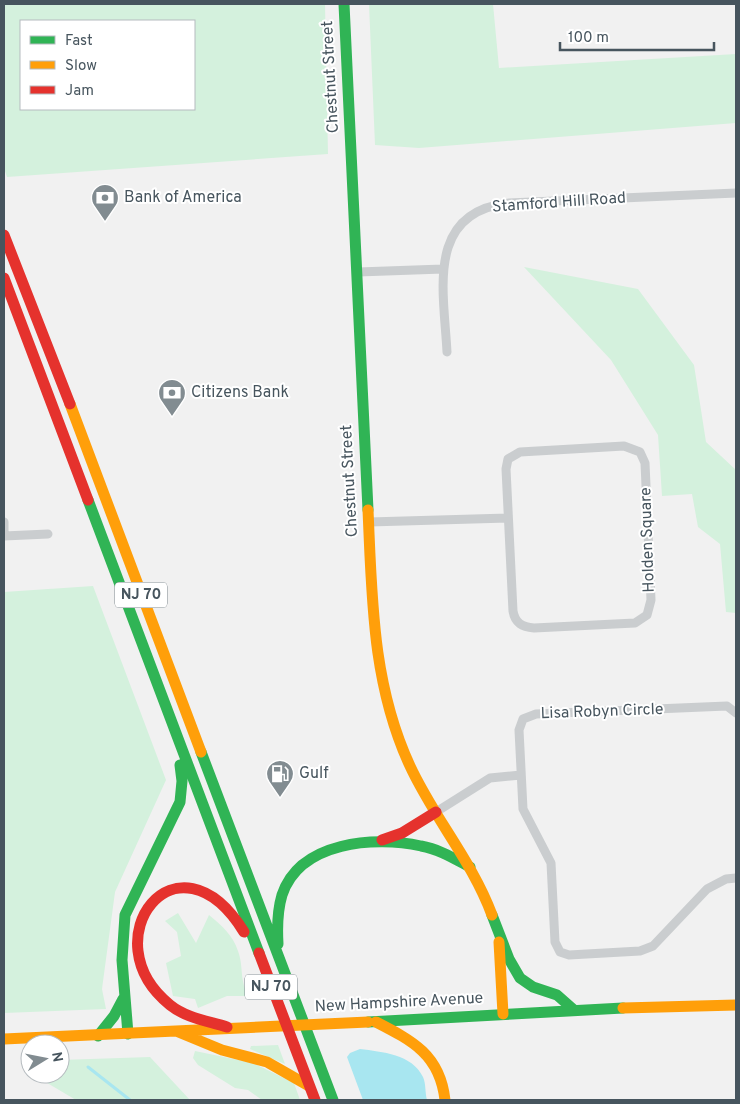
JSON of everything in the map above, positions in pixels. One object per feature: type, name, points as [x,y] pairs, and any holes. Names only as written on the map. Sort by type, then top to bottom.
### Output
[{"type":"main road","name":"Chestnut Street","points":[[344,4],[375,648],[383,694],[400,744],[436,812],[470,867],[514,970],[529,987],[556,994],[574,1010]]},
{"type":"main road","name":"NJ 70","points":[[4,235],[64,388],[333,1100]]},
{"type":"main road","name":"NJ 70","points":[[4,278],[8,298],[315,1100]]},
{"type":"main road","points":[[128,1034],[123,999],[122,932],[125,915],[180,802],[182,781],[178,742]]},
{"type":"main road","points":[[378,842],[402,833],[436,812]]},
{"type":"main road","points":[[278,957],[277,917],[287,887],[302,867],[331,848],[347,844],[378,842],[421,845],[446,854],[470,867]]},
{"type":"main road","points":[[227,1027],[170,1006],[153,988],[140,963],[137,948],[138,923],[147,906],[163,892],[177,887],[192,887],[207,893],[223,904],[256,948]]},
{"type":"main road","name":"Chestnut Street","points":[[498,929],[503,1014]]},
{"type":"main road","points":[[98,1036],[114,1016],[123,999]]},
{"type":"main road","name":"New Hampshire Avenue","points":[[5,1043],[227,1027],[376,1022],[574,1010],[736,1005]]},
{"type":"main road","points":[[376,1022],[410,1039],[430,1056],[443,1081],[445,1100]]},
{"type":"main road","points":[[176,1031],[222,1050],[267,1062],[309,1086]]},
{"type":"street","name":"Stamford Hill Road","points":[[447,352],[444,254],[456,230],[474,214],[490,206],[508,203],[736,193]]},
{"type":"street","points":[[358,272],[443,270]]},
{"type":"street","name":"Holden Square","points":[[624,446],[636,449],[642,455],[645,468],[651,600],[647,616],[634,623],[534,628],[522,625],[514,614],[508,518],[506,469],[508,459],[512,455],[523,452],[624,446]]},
{"type":"street","points":[[369,522],[508,518]]},
{"type":"street","points":[[4,522],[4,536],[48,534]]},
{"type":"street","name":"Lisa Robyn Circle","points":[[736,713],[727,706],[531,715],[523,719],[519,726],[523,809],[551,863],[556,946],[562,954],[640,951],[653,946],[707,889],[726,879],[736,878]]},
{"type":"street","points":[[436,812],[490,778],[521,774]]},
{"type":"green space","points":[[4,4],[325,4],[328,154],[7,177],[4,168]]},
{"type":"green space","points":[[369,4],[493,4],[499,68],[736,54],[736,123],[419,148],[375,145]]},
{"type":"green space","points":[[524,267],[638,289],[694,365],[706,442],[736,470],[736,613],[726,612],[720,544],[698,527],[692,494],[662,496],[658,435],[611,360]]},
{"type":"green space","points":[[93,586],[166,780],[115,892],[102,989],[106,1009],[4,1013],[4,592]]},
{"type":"green space","points":[[178,913],[196,943],[209,915],[226,931],[238,951],[243,983],[248,996],[227,996],[198,1008],[195,999],[173,996],[166,963],[181,956],[177,932],[165,921]]},
{"type":"green space","points":[[278,1045],[285,1064],[250,1049],[251,1046]]},
{"type":"green space","points":[[195,1051],[253,1063],[294,1083],[300,1100],[262,1100],[248,1090],[235,1088],[198,1065],[193,1058]]},
{"type":"green space","points":[[150,1057],[190,1100],[76,1100],[49,1084],[70,1084],[70,1060]]},
{"type":"water","points":[[360,1049],[378,1051],[412,1063],[423,1077],[427,1100],[363,1100],[347,1057],[350,1053]]},
{"type":"waterway","points":[[88,1067],[130,1100]]},
{"type":"traffic: fast","points":[[344,4],[368,510]]},
{"type":"traffic: fast","points":[[88,500],[259,953]]},
{"type":"traffic: fast","points":[[201,752],[333,1100]]},
{"type":"traffic: fast","points":[[128,1034],[122,960],[125,915],[180,802],[182,781],[180,765]]},
{"type":"traffic: fast","points":[[278,944],[279,907],[282,895],[291,877],[305,863],[322,853],[341,846],[362,843],[403,843],[434,849],[470,867]]},
{"type":"traffic: fast","points":[[492,915],[509,959],[520,978],[533,987],[557,995],[574,1010]]},
{"type":"traffic: fast","points":[[98,1036],[114,1016],[123,999]]},
{"type":"traffic: fast","points":[[368,1022],[623,1008]]},
{"type":"traffic: slow","points":[[70,404],[201,752]]},
{"type":"traffic: slow","points":[[368,510],[376,640],[388,704],[397,735],[410,766],[430,804],[464,858],[484,895],[492,915]]},
{"type":"traffic: slow","points":[[499,942],[503,1014]]},
{"type":"traffic: slow","points":[[623,1008],[736,1005]]},
{"type":"traffic: slow","points":[[4,1039],[368,1022]]},
{"type":"traffic: slow","points":[[376,1022],[413,1043],[431,1061],[442,1085],[445,1100]]},
{"type":"traffic: slow","points":[[176,1031],[222,1050],[267,1062],[309,1086]]},
{"type":"traffic: jam","points":[[4,235],[70,404]]},
{"type":"traffic: jam","points":[[4,278],[88,500]]},
{"type":"traffic: jam","points":[[382,840],[402,833],[436,812]]},
{"type":"traffic: jam","points":[[227,1027],[190,1016],[176,1009],[170,1005],[147,979],[138,951],[140,925],[152,904],[170,890],[193,889],[218,901],[244,932]]},
{"type":"traffic: jam","points":[[259,953],[315,1100]]},
{"type":"place","name":"Bank of America","points":[[105,222]]},
{"type":"place","name":"Citizens Bank","points":[[172,417]]},
{"type":"place","name":"Gulf","points":[[280,798]]}]
